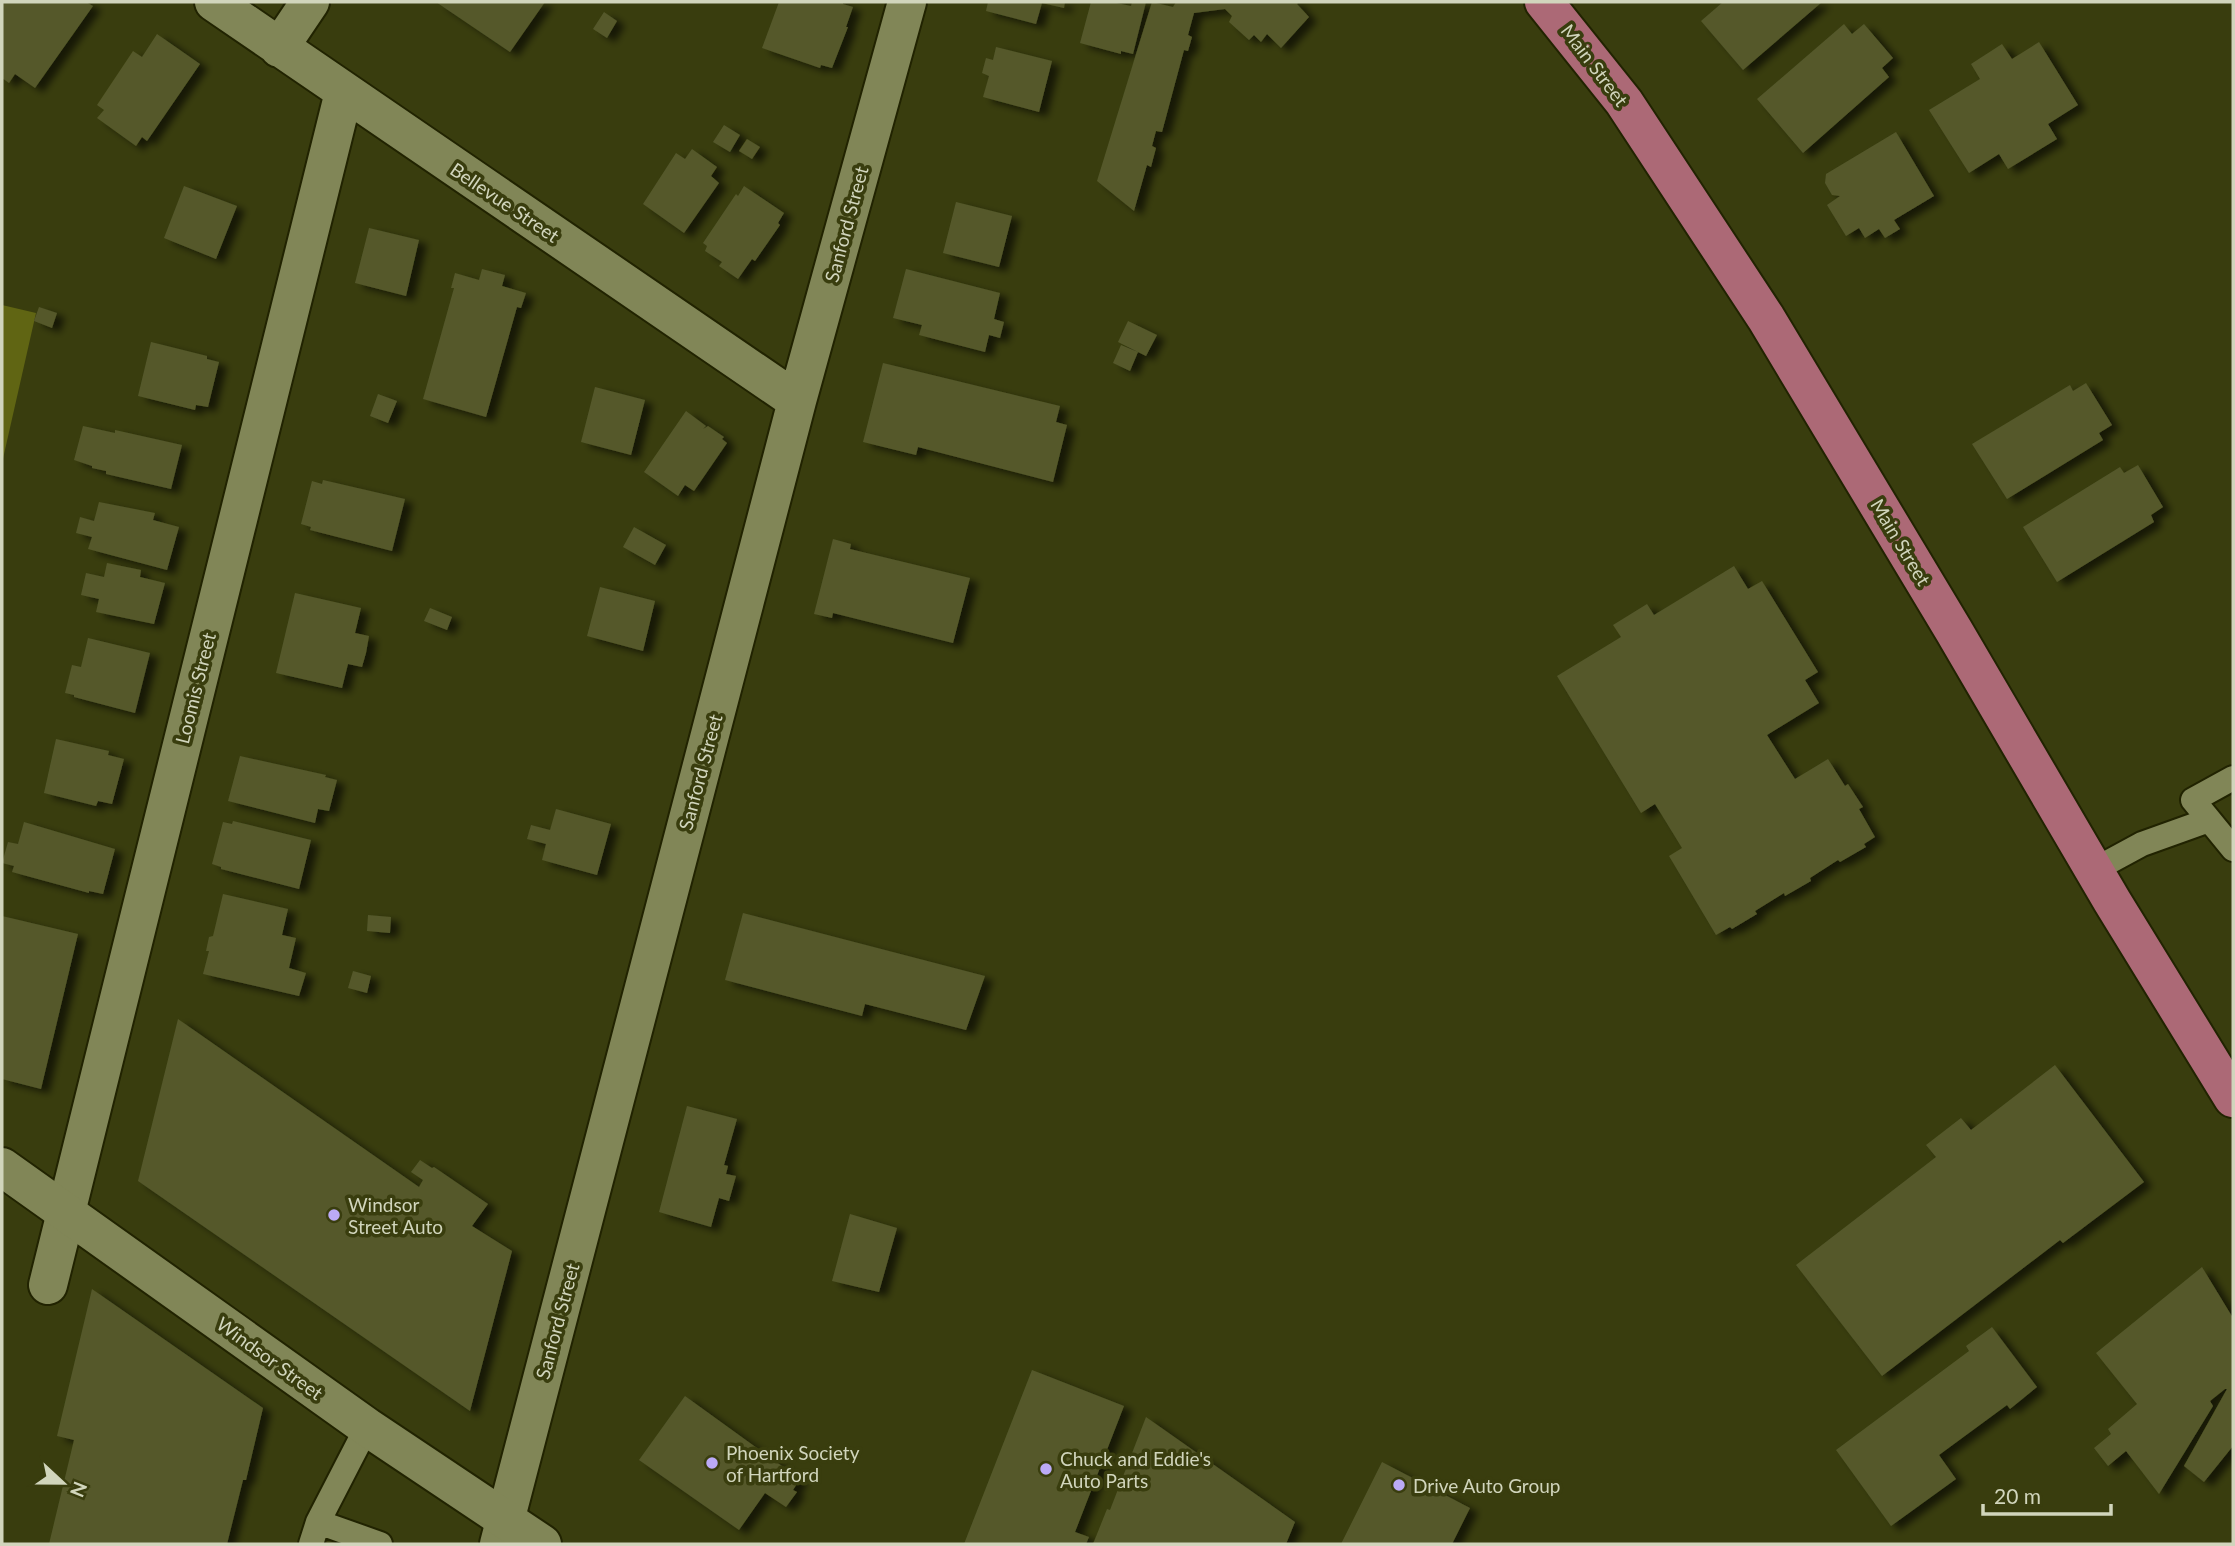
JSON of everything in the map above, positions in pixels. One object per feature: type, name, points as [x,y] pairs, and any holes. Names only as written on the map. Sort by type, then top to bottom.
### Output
[{"type":"main road","name":"Main Street","points":[[1544,2],[1624,102],[1766,318],[2094,870],[2233,1098]]},
{"type":"street","name":"Bellevue Street","points":[[214,2],[797,401]]},
{"type":"street","points":[[279,48],[310,2]]},
{"type":"street","name":"Sanford Street","points":[[502,1532],[797,401],[908,2]]},
{"type":"street","name":"Loomis Street","points":[[48,1285],[344,92]]},
{"type":"street","name":"Windsor Street","points":[[2,1167],[367,1427],[502,1532],[541,1544]]},
{"type":"lane","points":[[2233,778],[2193,800],[2233,849]]},
{"type":"lane","points":[[2094,870],[2142,844],[2209,820]]},
{"type":"lane","points":[[367,1427],[314,1533],[380,1544]]},
{"type":"shaded area","points":[[2,305],[36,313],[2,463]]},
{"type":"building","points":[[2,2],[86,2],[93,6],[35,88],[15,74],[9,83],[2,78]]},
{"type":"building","points":[[436,2],[545,2],[510,52]]},
{"type":"building","points":[[779,2],[843,2],[853,7],[832,68],[821,65],[820,68],[762,48]]},
{"type":"building","points":[[988,2],[1065,2],[1064,8],[1042,3],[1036,24],[986,11]]},
{"type":"building","points":[[1091,2],[1131,6],[1132,2],[1146,2],[1133,54],[1121,51],[1121,54],[1080,43]]},
{"type":"building","points":[[1152,2],[1173,7],[1176,2],[1299,2],[1297,4],[1309,17],[1281,48],[1267,34],[1261,42],[1254,35],[1249,40],[1229,22],[1232,16],[1225,9],[1194,13],[1188,35],[1192,37],[1188,51],[1184,50],[1162,132],[1156,131],[1152,146],[1156,148],[1151,167],[1147,165],[1134,211],[1097,181]]},
{"type":"building","points":[[1723,2],[1822,2],[1743,70],[1701,21]]},
{"type":"building","points":[[604,12],[617,21],[607,38],[593,29]]},
{"type":"building","points":[[1844,24],[1852,34],[1864,24],[1893,58],[1882,68],[1889,77],[1803,153],[1757,99]]},
{"type":"building","points":[[157,34],[200,64],[147,141],[142,137],[136,146],[97,118],[104,110],[97,105],[133,51],[142,57]]},
{"type":"building","points":[[2039,42],[2078,105],[2048,124],[2057,139],[2008,169],[1999,154],[1969,173],[1929,110],[1980,79],[1971,64],[2002,44],[2012,59]]},
{"type":"building","points":[[996,47],[1052,61],[1039,112],[983,97],[989,76],[982,73],[986,58],[993,60]]},
{"type":"building","points":[[724,125],[740,135],[730,152],[713,142]]},
{"type":"building","points":[[1896,132],[1934,196],[1894,220],[1900,229],[1885,238],[1879,229],[1865,238],[1859,228],[1846,236],[1827,205],[1840,196],[1832,195],[1825,183],[1826,174]]},
{"type":"building","points":[[747,139],[760,147],[752,159],[739,151]]},
{"type":"building","points":[[692,149],[717,167],[711,176],[719,183],[684,233],[643,204],[676,153],[685,159]]},
{"type":"building","points":[[184,186],[237,206],[216,259],[164,238]]},
{"type":"building","points":[[744,186],[784,213],[778,223],[780,225],[755,261],[752,259],[738,279],[719,266],[722,262],[705,251],[707,246],[703,243]]},
{"type":"building","points":[[956,202],[1012,216],[999,267],[943,253]]},
{"type":"building","points":[[369,228],[419,240],[406,296],[355,283]]},
{"type":"building","points":[[482,269],[505,275],[502,286],[526,293],[521,308],[517,307],[486,417],[423,399],[454,288],[451,288],[455,273],[479,280]]},
{"type":"building","points":[[906,269],[1000,293],[994,319],[1004,322],[1000,338],[989,335],[985,352],[919,335],[922,325],[893,318]]},
{"type":"building","points":[[39,307],[57,313],[52,328],[34,321]]},
{"type":"building","points":[[1128,321],[1157,335],[1146,356],[1118,342]]},
{"type":"building","points":[[151,342],[207,356],[207,359],[219,362],[208,407],[196,405],[195,410],[138,396]]},
{"type":"building","points":[[1121,345],[1138,352],[1130,371],[1113,363]]},
{"type":"building","points":[[883,363],[1060,406],[1056,422],[1067,425],[1053,482],[918,447],[916,455],[863,442]]},
{"type":"building","points":[[2086,383],[2112,425],[2099,433],[2103,440],[2007,499],[1972,444],[2070,385],[2073,391]]},
{"type":"building","points":[[595,387],[645,400],[631,455],[581,442]]},
{"type":"building","points":[[378,394],[397,401],[388,423],[370,416]]},
{"type":"building","points":[[686,411],[706,426],[703,429],[708,426],[724,437],[722,439],[727,443],[694,491],[685,485],[678,496],[644,472]]},
{"type":"building","points":[[83,426],[115,433],[115,430],[182,445],[171,489],[106,474],[106,471],[74,460]]},
{"type":"building","points":[[2138,465],[2163,507],[2151,515],[2154,522],[2057,582],[2023,527],[2120,467],[2124,473]]},
{"type":"building","points":[[323,480],[405,499],[392,551],[310,530],[311,527],[301,524],[312,481],[322,484]]},
{"type":"building","points":[[99,502],[155,513],[153,520],[179,527],[167,570],[88,549],[92,537],[76,533],[80,517],[94,521]]},
{"type":"building","points":[[634,527],[666,545],[655,565],[623,547]]},
{"type":"building","points":[[833,539],[851,544],[850,549],[970,578],[953,643],[833,613],[832,618],[814,614]]},
{"type":"building","points":[[107,563],[141,570],[140,577],[165,583],[154,624],[96,612],[99,599],[81,595],[86,573],[104,577]]},
{"type":"building","points":[[1734,566],[1748,589],[1762,581],[1818,672],[1805,680],[1819,703],[1767,735],[1795,779],[1828,759],[1845,786],[1848,784],[1863,807],[1859,809],[1875,837],[1864,844],[1866,847],[1840,862],[1838,860],[1810,878],[1811,881],[1785,896],[1784,893],[1755,911],[1757,914],[1716,935],[1669,856],[1682,848],[1655,804],[1641,813],[1557,676],[1621,637],[1613,625],[1647,604],[1654,615]]},
{"type":"building","points":[[600,587],[655,601],[643,651],[587,636]]},
{"type":"building","points":[[295,593],[361,608],[355,633],[369,636],[366,653],[362,667],[348,664],[342,688],[276,673]]},
{"type":"building","points":[[430,608],[452,617],[447,630],[424,621]]},
{"type":"building","points":[[88,638],[150,653],[135,713],[65,693],[72,665],[81,667]]},
{"type":"building","points":[[56,739],[109,751],[108,755],[124,759],[112,804],[98,801],[96,806],[44,793]]},
{"type":"building","points":[[240,756],[326,775],[325,777],[337,780],[329,811],[318,809],[315,823],[228,801]]},
{"type":"building","points":[[556,809],[611,824],[597,875],[542,860],[546,844],[527,839],[531,825],[550,830]]},
{"type":"building","points":[[233,821],[311,840],[299,889],[221,869],[212,864],[223,822],[232,824]]},
{"type":"building","points":[[24,822],[115,849],[103,894],[89,893],[12,872],[14,866],[2,863],[8,842],[18,844]]},
{"type":"building","points":[[223,894],[288,909],[282,935],[296,938],[289,968],[306,973],[299,996],[203,974],[209,951],[206,951],[209,937],[213,936]]},
{"type":"building","points":[[743,913],[985,976],[966,1030],[865,1004],[862,1016],[725,980]]},
{"type":"building","points":[[368,915],[391,917],[390,933],[367,931]]},
{"type":"building","points":[[2,916],[78,934],[41,1089],[2,1079]]},
{"type":"building","points":[[353,971],[371,976],[367,993],[348,988]]},
{"type":"building","name":"Windsor Street Auto","points":[[178,1019],[419,1187],[423,1180],[411,1172],[420,1160],[488,1204],[472,1226],[512,1251],[470,1411],[138,1181]]},
{"type":"building","points":[[2055,1065],[2144,1182],[2063,1243],[2060,1240],[1882,1376],[1796,1265],[1936,1157],[1926,1145],[1961,1118],[1971,1130]]},
{"type":"building","points":[[687,1106],[737,1119],[724,1165],[728,1166],[726,1174],[736,1176],[729,1201],[719,1198],[711,1227],[659,1212]]},
{"type":"building","points":[[850,1214],[897,1228],[879,1292],[832,1281]]},
{"type":"building","points":[[2202,1267],[2233,1318],[2233,1446],[2204,1482],[2184,1466],[2225,1389],[2210,1401],[2213,1406],[2159,1494],[2126,1451],[2108,1466],[2094,1448],[2111,1434],[2108,1429],[2137,1404],[2096,1353]]},
{"type":"building","points":[[92,1289],[263,1408],[227,1544],[49,1544],[74,1440],[57,1436]]},
{"type":"building","points":[[1992,1327],[2037,1387],[2010,1409],[2007,1405],[1939,1455],[1956,1479],[1891,1526],[1836,1450],[1969,1351],[1966,1346]]},
{"type":"building","name":"Chuck and Eddie's Auto Parts","points":[[1032,1370],[1124,1406],[1075,1532],[1089,1537],[1086,1544],[964,1544]]},
{"type":"building","name":"Phoenix Society of Hartford","points":[[685,1396],[800,1479],[793,1490],[797,1492],[786,1507],[765,1493],[739,1530],[639,1460]]},
{"type":"building","points":[[1146,1417],[1295,1522],[1286,1544],[1093,1544],[1107,1509],[1110,1510]]},
{"type":"building","name":"Drive Auto Group","points":[[1382,1462],[1470,1508],[1452,1544],[1341,1544]]},
{"type":"place","name":"Windsor Street Auto","points":[[334,1215]]},
{"type":"place","name":"Phoenix Society of Hartford","points":[[712,1463]]},
{"type":"place","name":"Chuck and Eddie's Auto Parts","points":[[1046,1469]]},
{"type":"place","name":"Drive Auto Group","points":[[1399,1485]]}]
